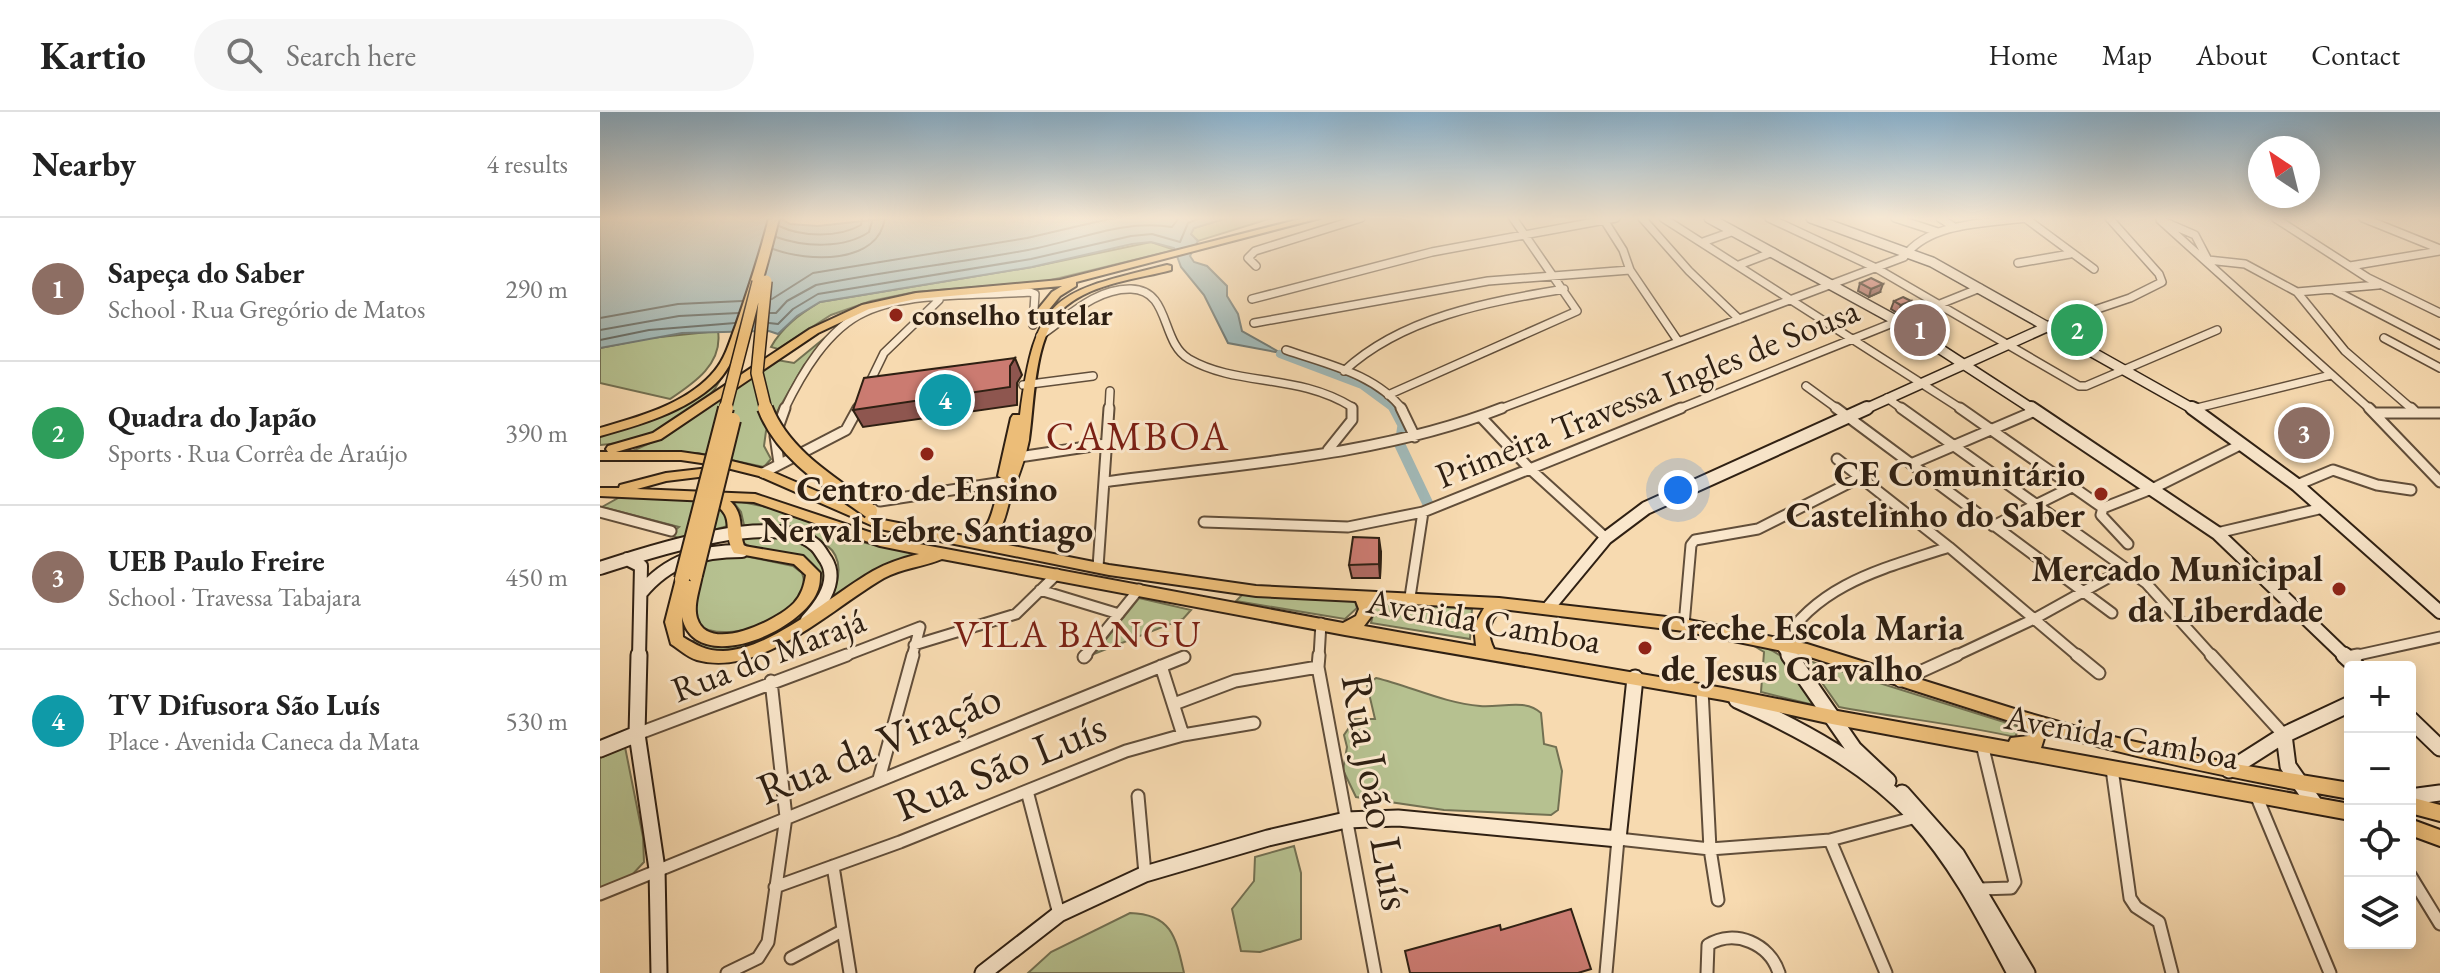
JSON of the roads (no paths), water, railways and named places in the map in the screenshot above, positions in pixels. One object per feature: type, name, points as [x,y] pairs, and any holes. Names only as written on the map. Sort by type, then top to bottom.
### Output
[{"type":"main road","points":[[766,258],[689,577],[673,628],[676,640],[685,648],[706,654],[726,654],[761,647],[784,637],[888,569],[917,560],[953,556]]},
{"type":"main road","points":[[600,432],[669,407],[717,375],[728,362],[769,258]]},
{"type":"main road","points":[[1035,333],[1066,301],[1132,272],[1183,258]]},
{"type":"main road","points":[[600,450],[624,447],[657,436],[814,331],[866,307],[916,296],[1031,288],[1132,272]]},
{"type":"main road","points":[[969,543],[990,534],[1001,509],[1035,333],[1059,292],[1098,275]]},
{"type":"main road","points":[[762,281],[757,376],[764,408],[794,453],[875,506],[903,530]]},
{"type":"main road","points":[[1007,482],[1019,457],[1027,384]]},
{"type":"main road","name":"Avenida Camboa","points":[[600,456],[681,456],[715,461],[759,471],[860,517],[903,530],[1098,567],[1256,591],[1499,603],[1684,625],[1782,644],[2024,719],[2229,770],[2344,790]]},
{"type":"main road","points":[[604,494],[666,477],[709,471],[759,471]]},
{"type":"main road","points":[[653,494],[654,486],[666,477]]},
{"type":"main road","name":"Avenida Camboa","points":[[604,494],[707,494],[776,503],[865,538],[953,556],[1345,629],[1702,690],[1832,717],[2344,810]]},
{"type":"main road","points":[[689,577],[690,622],[698,633],[715,639],[737,638],[771,628],[791,616],[809,597],[814,577],[806,564],[789,558],[742,551],[736,545],[733,512],[707,494]]},
{"type":"main road","points":[[1001,509],[1001,539],[1005,549]]},
{"type":"main road","points":[[1345,629],[1367,615],[1367,604],[1360,596]]},
{"type":"main road","points":[[1489,654],[1482,642],[1480,627],[1487,612],[1499,603]]},
{"type":"main road","points":[[1938,734],[1965,734],[2027,745],[2035,743],[2038,731],[2024,719]]},
{"type":"main road","points":[[2416,807],[2440,813]]},
{"type":"main road","points":[[2416,829],[2440,835]]},
{"type":"street","points":[[1248,258],[1256,266]]},
{"type":"street","points":[[1252,299],[1411,258]]},
{"type":"street","points":[[1388,395],[1571,316],[1577,308],[1543,258]]},
{"type":"street","points":[[1626,258],[1630,270],[1678,341]]},
{"type":"street","points":[[1678,258],[1739,319]]},
{"type":"street","points":[[1728,258],[1992,428],[2103,508]]},
{"type":"street","points":[[1739,265],[1757,258]]},
{"type":"street","points":[[1785,258],[1897,321],[2154,488],[2217,533],[2351,661]]},
{"type":"street","points":[[1855,258],[2079,386],[2086,386],[2217,330]]},
{"type":"street","points":[[1104,482],[1415,437],[1481,417],[1901,258]]},
{"type":"street","points":[[1922,258],[2053,325],[2193,409],[2297,485],[2440,612]]},
{"type":"street","points":[[2018,263],[2046,258]]},
{"type":"street","points":[[2077,258],[2094,269]]},
{"type":"street","points":[[1549,607],[1606,538],[1646,508],[2005,344],[2156,287],[2162,282],[2161,278],[2144,258]]},
{"type":"street","points":[[2205,258],[2374,413],[2440,482]]},
{"type":"street","points":[[2338,258],[2379,285],[2440,313]]},
{"type":"street","points":[[2350,266],[2388,258]]},
{"type":"street","points":[[2208,260],[2245,264],[2297,292],[2345,351],[2415,412]]},
{"type":"street","points":[[1254,323],[1468,285],[1594,270],[1630,270]]},
{"type":"street","points":[[2297,292],[2379,285]]},
{"type":"street","name":"Primeira Travessa Ingles de Sousa","points":[[1204,522],[1348,527],[1423,512],[1980,288]]},
{"type":"street","points":[[779,463],[774,449],[775,430],[803,375],[818,354],[860,314],[886,306],[940,299],[1033,293],[1035,333],[1100,296],[1130,289],[1146,292],[1157,300],[1174,346],[1191,360],[1311,387],[1352,407],[1352,420],[1328,450]]},
{"type":"street","points":[[1344,371],[1374,345],[1412,328],[1494,304],[1564,289]]},
{"type":"street","points":[[2334,290],[2440,345]]},
{"type":"street","points":[[759,471],[851,425],[880,358],[940,299]]},
{"type":"street","points":[[2083,314],[2098,326],[2100,333],[2083,345]]},
{"type":"street","points":[[2384,338],[2440,368]]},
{"type":"street","points":[[1286,350],[1376,385],[1411,420],[1415,437]]},
{"type":"street","points":[[2427,361],[2440,356]]},
{"type":"street","points":[[2193,409],[2331,375]]},
{"type":"street","points":[[1027,384],[1093,376]]},
{"type":"street","points":[[1806,386],[2112,613]]},
{"type":"street","points":[[1098,567],[1110,391]]},
{"type":"street","points":[[1887,398],[2156,593],[2284,735],[2286,758],[2297,781],[2314,803]]},
{"type":"street","points":[[1911,464],[2035,411]]},
{"type":"street","points":[[2374,413],[2438,415]]},
{"type":"street","points":[[1481,417],[1529,468],[1606,538]]},
{"type":"street","points":[[1019,457],[1106,444]]},
{"type":"street","points":[[2103,508],[2154,488],[2242,444]]},
{"type":"street","points":[[1837,459],[1949,547],[2099,673]]},
{"type":"street","points":[[2426,468],[2440,469]]},
{"type":"street","points":[[2297,485],[2333,470],[2377,485],[2411,490]]},
{"type":"street","points":[[1684,625],[1691,545],[1695,540],[1758,529],[1861,477]]},
{"type":"street","points":[[875,506],[1007,482]]},
{"type":"street","points":[[1993,526],[2074,486]]},
{"type":"street","points":[[2103,508],[2101,515],[2128,544]]},
{"type":"street","points":[[2217,533],[2323,508]]},
{"type":"street","points":[[600,512],[671,531]]},
{"type":"street","name":"Primeira Travessa Ingles de Sousa","points":[[1410,597],[1423,512]]},
{"type":"street","points":[[600,568],[696,539],[735,532],[766,531],[800,538],[818,548],[828,561],[830,579],[824,598],[809,618],[784,637]]},
{"type":"street","points":[[1949,547],[1822,596],[1799,614],[1782,644],[1859,755],[1958,854],[2027,973]]},
{"type":"street","points":[[641,593],[656,576],[683,559],[709,551],[742,551]]},
{"type":"street","points":[[627,559],[641,566],[637,734],[657,869],[659,973]]},
{"type":"street","points":[[1900,681],[2034,619],[2124,569]]},
{"type":"street","points":[[879,779],[914,645],[1016,614],[1057,574]]},
{"type":"street","points":[[1084,657],[1139,589]]},
{"type":"street","points":[[1040,590],[1119,614]]},
{"type":"street","name":"Rua João Luís","points":[[1321,623],[1318,667],[1375,973]]},
{"type":"street","name":"Rua do Marajá","points":[[637,734],[920,627],[914,645]]},
{"type":"street","points":[[2347,657],[2440,637]]},
{"type":"street","name":"Rua da Viração","points":[[600,894],[1184,657]]},
{"type":"street","points":[[1161,666],[1183,735]]},
{"type":"street","points":[[1174,704],[1235,681],[1318,667]]},
{"type":"street","points":[[1606,973],[1635,678]]},
{"type":"street","points":[[727,973],[758,958],[768,942],[786,817],[771,681]]},
{"type":"street","points":[[1702,690],[1710,849],[1718,900]]},
{"type":"street","points":[[1723,694],[1816,740],[1920,815],[1953,863],[2015,973]]},
{"type":"street","points":[[2229,770],[2284,735],[2344,707]]},
{"type":"street","name":"Rua São Luís","points":[[775,887],[1126,751],[1183,735],[1254,723]]},
{"type":"street","points":[[2416,725],[2440,748]]},
{"type":"street","points":[[600,749],[637,734]]},
{"type":"street","points":[[1980,889],[2011,888],[2015,882],[1981,743]]},
{"type":"street","points":[[2112,769],[2130,898],[2138,911],[2153,916],[2160,923],[2172,973]]},
{"type":"street","points":[[1027,791],[1059,914]]},
{"type":"street","points":[[2256,793],[2330,973]]},
{"type":"street","points":[[2416,796],[2440,793]]},
{"type":"street","points":[[1138,796],[1145,874]]},
{"type":"street","points":[[983,973],[1059,914],[1145,874],[1268,838],[1346,820],[1398,818],[1710,849],[1830,840],[1920,815]]},
{"type":"street","points":[[1830,840],[1886,973]]},
{"type":"street","points":[[833,866],[850,973]]},
{"type":"street","points":[[2411,877],[2440,924]]},
{"type":"street","points":[[791,958],[842,931]]},
{"type":"street","points":[[1707,973],[1708,945],[1714,939],[1724,937],[1764,948],[1773,956],[1779,973]]},
{"type":"water","points":[[600,258],[1070,258],[820,302],[797,316],[778,334],[769,331],[682,333],[600,348]]},
{"type":"water","points":[[1178,258],[1191,258],[1207,266],[1227,286],[1227,296],[1238,314],[1242,331],[1281,353],[1228,343],[1204,295],[1181,267]]},
{"type":"waterway","points":[[1280,354],[1362,385],[1394,409]]},
{"type":"waterway","points":[[1394,409],[1403,425],[1400,445],[1428,504]]},
{"type":"place","name":"conselho tutelar","points":[[896,315]]},
{"type":"place","name":"Sapeça do Saber","points":[[1920,330]]},
{"type":"place","name":"Quadra do Japão","points":[[2077,330]]},
{"type":"place","name":"TV Difusora São Luís","points":[[945,400]]},
{"type":"place","name":"UEB Paulo Freire","points":[[2304,433]]},
{"type":"place","name":"Centro de Ensino Nerval Lebre Santiago","points":[[927,454]]},
{"type":"place","name":"CE Comunitário Castelinho do Saber","points":[[2101,494]]},
{"type":"place","name":"Mercado Municipal da Liberdade","points":[[2339,589]]},
{"type":"place","name":"Creche Escola Maria de Jesus Carvalho","points":[[1645,648]]},
{"type":"district","name":"CAMBOA","points":[[1138,436]]},
{"type":"district","name":"VILA BANGU","points":[[1078,634]]}]
